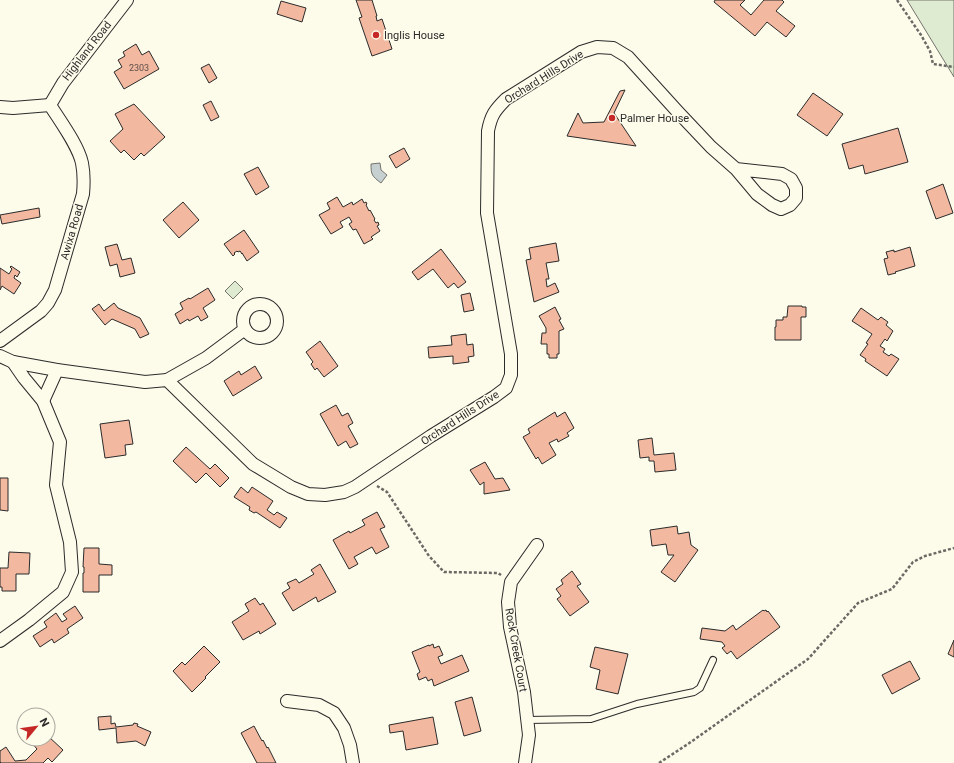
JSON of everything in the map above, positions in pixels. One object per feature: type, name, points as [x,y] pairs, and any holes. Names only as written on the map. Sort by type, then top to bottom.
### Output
[{"type":"street","name":"Highland Road","points":[[50,105],[63,83],[127,0]]},
{"type":"street","name":"Orchard Hills Drive","points":[[167,380],[253,464],[291,487],[308,494],[325,496],[344,492],[355,487],[431,436],[494,398],[506,388],[511,375],[511,354],[487,213],[488,131],[490,120],[496,109],[506,99],[581,52],[597,47],[613,48],[628,57],[711,147],[736,169],[757,194],[772,205],[781,208],[790,205],[796,198],[796,188],[791,179],[782,174],[736,169]]},
{"type":"street","points":[[0,106],[13,108],[50,105]]},
{"type":"street","name":"Awixa Road","points":[[0,341],[37,314],[48,303],[55,290],[83,194],[84,178],[82,163],[78,151],[50,105]]},
{"type":"street","points":[[0,356],[13,362],[57,370],[145,382],[167,380],[206,358],[245,329]]},
{"type":"street","points":[[0,641],[29,620],[63,592],[72,572],[70,542],[56,485],[60,442],[43,401],[13,362]]},
{"type":"street","points":[[43,401],[57,370]]},
{"type":"street","name":"Rock Creek Court","points":[[525,763],[528,735],[527,720],[524,692],[510,627],[508,602],[511,582],[536,545]]},
{"type":"street","points":[[287,701],[319,705],[334,713],[344,728],[350,745],[353,763]]},
{"type":"lane","points":[[527,720],[591,719],[637,704],[694,692],[700,688],[713,660]]},
{"type":"path","points":[[897,0],[921,35],[930,51],[933,64],[954,67]]},
{"type":"path","points":[[366,480],[387,492],[429,556],[444,572],[498,573],[511,582]]},
{"type":"path","points":[[659,763],[808,659],[858,603],[892,589],[913,562],[925,556],[954,548]]},
{"type":"green space","points":[[907,0],[954,0],[954,77]]},
{"type":"green space","points":[[235,281],[243,289],[233,299],[225,291]]},
{"type":"shaded area","points":[[380,163],[381,170],[387,175],[381,183],[373,175],[371,168],[371,164]]},
{"type":"building","name":"Inglis House","points":[[356,0],[372,0],[377,21],[382,19],[392,49],[372,56],[359,18],[362,17]]},
{"type":"building","points":[[715,0],[745,0],[740,5],[751,15],[764,0],[782,0],[784,2],[776,11],[795,26],[786,37],[767,22],[755,36],[714,2]]},
{"type":"building","points":[[281,1],[306,8],[302,22],[277,14]]},
{"type":"building","points":[[136,44],[142,55],[149,51],[159,69],[124,89],[114,72],[122,67],[118,60],[125,56],[123,52]]},
{"type":"building","points":[[209,64],[217,78],[209,83],[201,68]]},
{"type":"building","name":"Palmer House","points":[[625,90],[614,113],[636,146],[567,136],[578,113],[583,123],[604,122],[620,91]]},
{"type":"building","points":[[813,93],[843,114],[827,136],[797,115]]},
{"type":"building","points":[[211,101],[219,117],[211,121],[203,105]]},
{"type":"building","points":[[134,104],[165,137],[144,156],[141,153],[134,160],[124,150],[121,153],[110,141],[123,129],[115,114]]},
{"type":"building","points":[[898,128],[908,162],[865,174],[863,165],[849,169],[842,144]]},
{"type":"building","points":[[404,148],[410,159],[396,168],[389,156]]},
{"type":"building","points":[[258,167],[269,187],[256,195],[244,174]]},
{"type":"building","points":[[943,184],[953,213],[936,219],[926,191]]},
{"type":"building","points":[[337,197],[343,207],[352,202],[353,205],[362,199],[364,203],[366,202],[369,211],[370,210],[375,219],[374,220],[376,223],[378,222],[379,225],[377,226],[380,231],[371,237],[373,239],[364,244],[356,229],[353,230],[349,224],[352,222],[349,217],[340,222],[343,227],[331,234],[319,215],[330,209],[327,203]]},
{"type":"building","points":[[183,202],[199,220],[179,238],[163,220]]},
{"type":"building","points":[[39,208],[40,217],[2,224],[0,215]]},
{"type":"building","points":[[244,230],[259,252],[247,261],[240,251],[234,253],[235,254],[233,256],[224,244]]},
{"type":"building","points":[[556,243],[559,261],[546,263],[549,279],[546,279],[547,287],[555,283],[559,292],[534,302],[526,260],[531,259],[529,248]]},
{"type":"building","points":[[117,244],[122,260],[131,258],[135,273],[120,277],[117,264],[110,266],[105,247]]},
{"type":"building","points":[[910,247],[915,266],[888,275],[884,259],[888,258],[886,252],[894,250],[894,252]]},
{"type":"building","points":[[441,249],[466,282],[458,288],[454,283],[448,288],[433,269],[418,280],[412,272]]},
{"type":"building","points":[[11,266],[20,272],[17,277],[15,275],[14,278],[21,283],[14,294],[2,286],[0,290],[0,268],[9,274],[12,269],[10,267]]},
{"type":"building","points":[[208,288],[215,300],[203,308],[208,317],[201,321],[198,316],[189,321],[188,319],[180,324],[175,314],[183,309],[180,303]]},
{"type":"building","points":[[470,293],[474,310],[464,312],[461,295]]},
{"type":"building","points":[[114,303],[118,308],[140,318],[149,334],[140,338],[135,329],[112,319],[105,325],[92,309],[99,304],[104,311]]},
{"type":"building","points":[[788,306],[806,307],[806,317],[801,317],[801,340],[775,340],[776,320],[783,320],[783,317],[787,317]]},
{"type":"building","points":[[555,307],[561,319],[559,320],[564,329],[559,331],[559,354],[557,354],[557,358],[549,358],[549,354],[547,354],[547,344],[541,344],[542,333],[546,333],[546,328],[539,316]]},
{"type":"building","points":[[861,308],[878,320],[881,317],[888,322],[886,325],[893,331],[887,341],[885,339],[880,346],[885,349],[883,352],[889,356],[891,354],[899,359],[887,376],[865,361],[866,359],[860,355],[868,344],[866,343],[872,334],[852,321]]},
{"type":"building","points":[[466,334],[467,345],[473,344],[474,356],[468,357],[469,362],[453,364],[453,356],[429,358],[428,347],[452,345],[451,336]]},
{"type":"building","points":[[320,341],[338,366],[324,377],[317,368],[315,370],[311,364],[313,362],[306,352]]},
{"type":"building","points":[[255,366],[262,378],[233,396],[224,381],[239,371],[241,375]]},
{"type":"building","points":[[336,405],[342,416],[348,413],[353,423],[348,426],[358,444],[350,448],[346,441],[338,446],[320,414]]},
{"type":"building","points":[[555,412],[557,417],[565,412],[574,428],[567,433],[569,436],[558,442],[557,439],[549,443],[556,455],[542,464],[538,457],[536,459],[523,437],[530,433],[528,429]]},
{"type":"building","points":[[129,420],[133,444],[125,445],[126,455],[105,458],[100,424]]},
{"type":"building","points":[[652,438],[654,455],[674,453],[676,470],[655,472],[654,461],[649,461],[649,457],[640,458],[638,440]]},
{"type":"building","points":[[186,447],[210,469],[215,464],[229,478],[220,487],[206,473],[196,483],[173,461]]},
{"type":"building","points":[[485,462],[495,479],[503,478],[510,490],[484,494],[484,482],[480,485],[470,470]]},
{"type":"building","points":[[0,478],[8,478],[8,511],[0,510]]},
{"type":"building","points":[[241,487],[248,493],[252,487],[273,501],[267,510],[274,515],[277,512],[287,518],[280,528],[256,512],[254,513],[249,510],[250,507],[234,497]]},
{"type":"building","points":[[377,512],[385,527],[380,529],[389,547],[376,554],[372,547],[354,557],[358,564],[349,569],[333,540],[349,531],[350,533],[365,525],[362,520]]},
{"type":"building","points":[[677,526],[678,534],[689,532],[691,545],[698,550],[675,582],[661,572],[674,555],[668,555],[666,544],[652,546],[650,530]]},
{"type":"building","points":[[84,548],[99,548],[99,564],[112,565],[112,575],[99,575],[99,592],[83,592]]},
{"type":"building","points":[[9,552],[30,553],[29,574],[16,574],[16,591],[2,591],[2,587],[0,587],[0,568],[8,568]]},
{"type":"building","points":[[320,564],[336,592],[318,602],[316,597],[293,611],[282,593],[290,588],[287,583],[296,579],[299,583],[314,574],[311,570]]},
{"type":"building","points":[[572,571],[581,584],[577,586],[589,602],[570,616],[557,599],[561,596],[556,589],[563,584],[561,580]]},
{"type":"building","points":[[255,598],[260,605],[263,603],[276,624],[260,634],[259,631],[243,640],[232,622],[249,611],[245,604]]},
{"type":"building","points":[[75,606],[83,618],[67,629],[69,633],[54,643],[52,639],[40,647],[33,636],[47,627],[44,622],[56,613],[62,622],[67,619],[63,614]]},
{"type":"building","points":[[763,610],[768,611],[780,627],[737,659],[731,651],[727,654],[722,648],[725,646],[722,642],[700,639],[702,628],[725,631],[733,625],[736,630]]},
{"type":"building","points":[[954,640],[954,657],[948,654]]},
{"type":"building","points":[[433,644],[434,648],[439,646],[443,655],[438,657],[441,664],[462,655],[469,671],[434,686],[432,679],[428,681],[426,677],[419,680],[417,674],[420,672],[412,652]]},
{"type":"building","points":[[204,646],[220,662],[192,692],[173,671],[182,662],[185,665]]},
{"type":"building","points":[[595,647],[628,654],[618,694],[596,689],[600,670],[590,667]]},
{"type":"building","points":[[910,661],[920,679],[892,694],[882,675]]},
{"type":"building","points":[[472,697],[481,731],[464,736],[455,702]]},
{"type":"building","points":[[111,716],[111,724],[115,723],[116,727],[133,725],[134,723],[138,724],[137,726],[151,732],[145,746],[136,741],[117,743],[116,728],[99,730],[98,717]]},
{"type":"building","points":[[433,717],[438,744],[406,750],[403,731],[390,733],[389,725]]},
{"type":"building","points":[[254,726],[262,741],[263,740],[267,748],[268,747],[276,763],[257,763],[241,733]]},
{"type":"building","points":[[56,743],[63,750],[52,762],[48,758],[43,763],[0,762],[0,751],[6,747],[15,761],[26,760],[37,749],[35,747],[56,747]]},
{"type":"place","name":"Inglis House","points":[[376,35]]},
{"type":"place","name":"Palmer House","points":[[612,118]]}]
